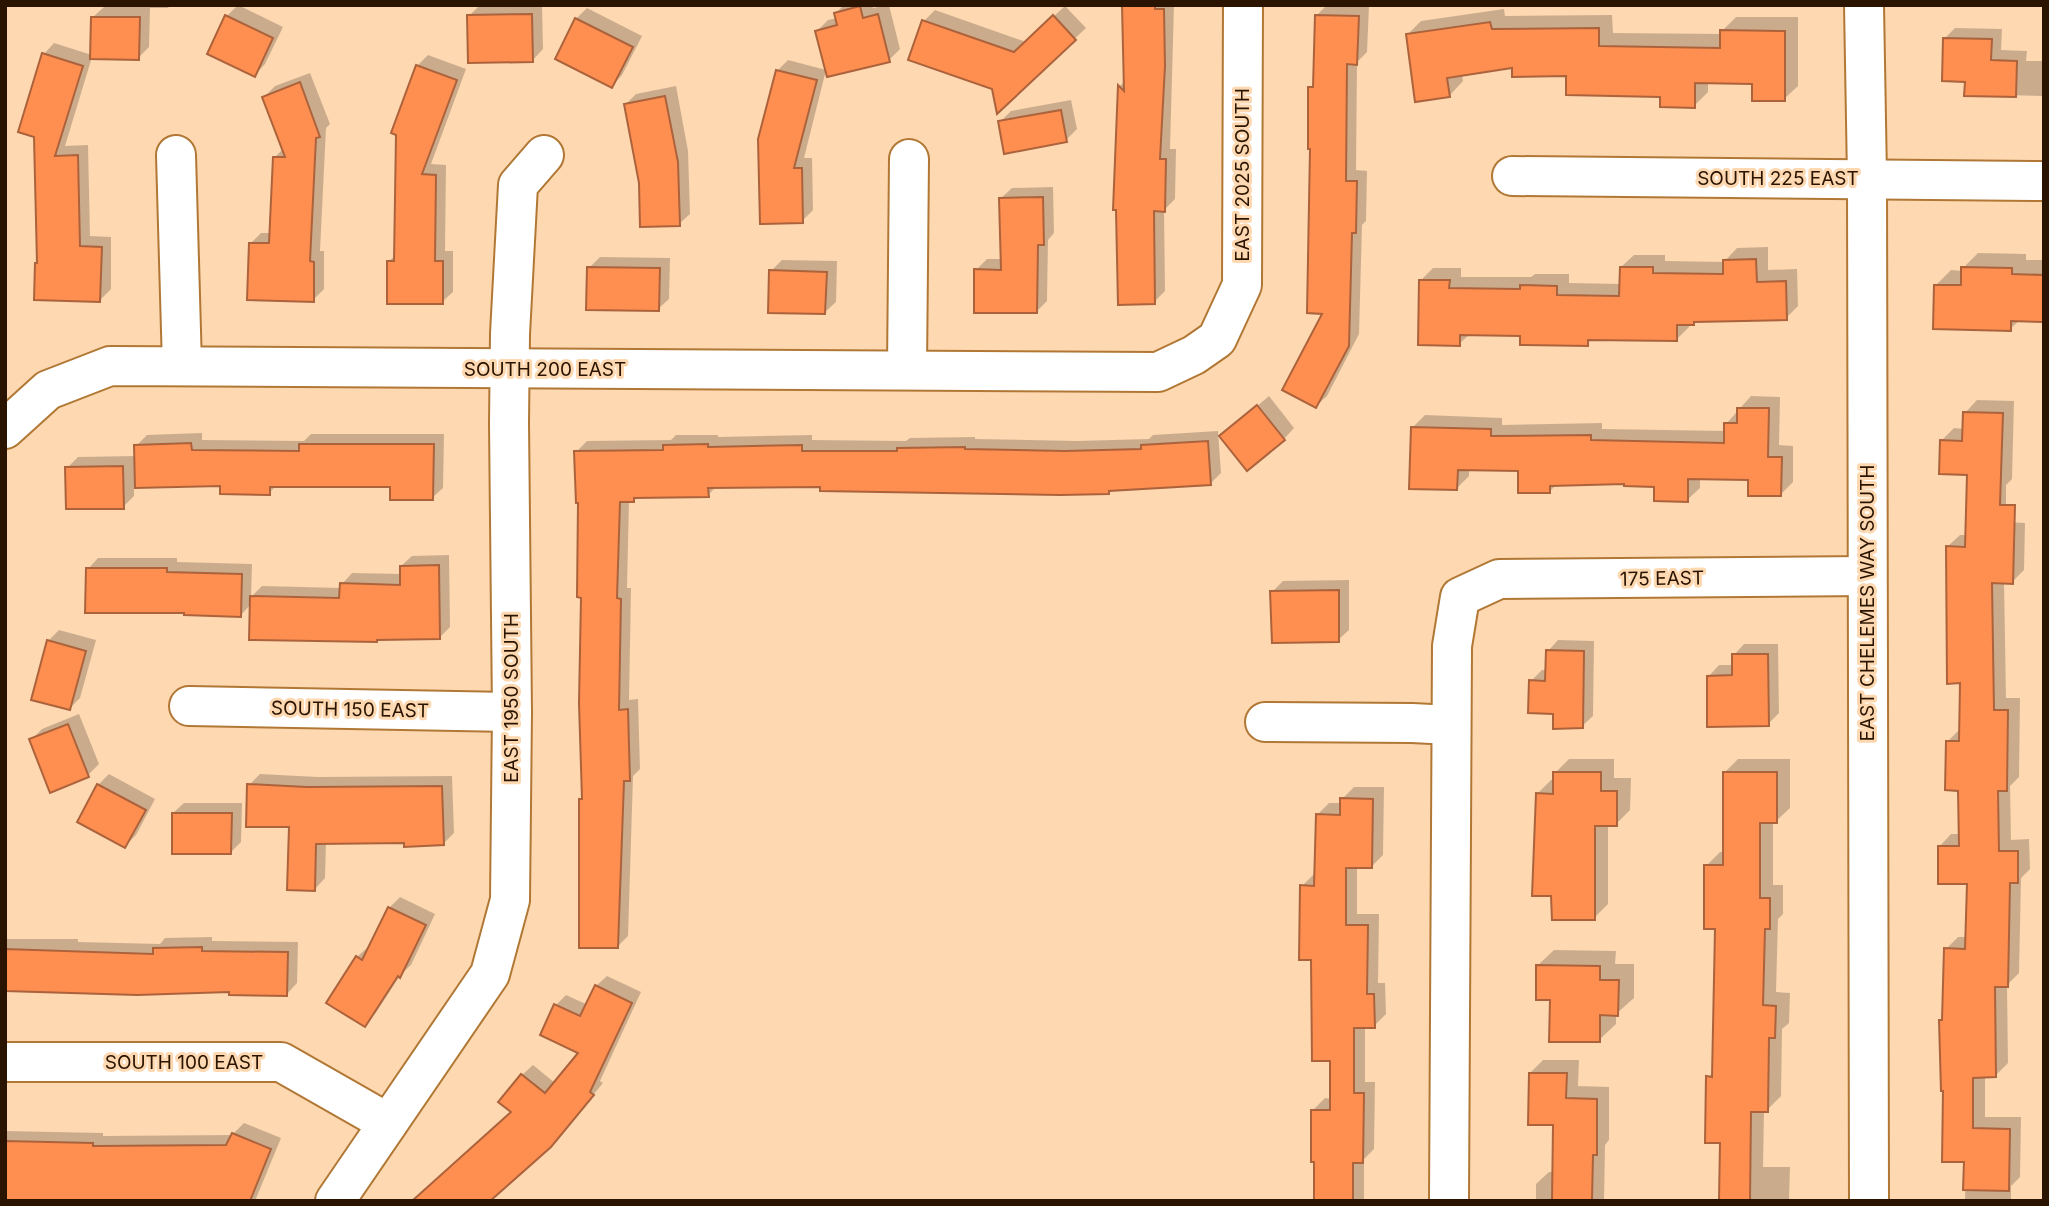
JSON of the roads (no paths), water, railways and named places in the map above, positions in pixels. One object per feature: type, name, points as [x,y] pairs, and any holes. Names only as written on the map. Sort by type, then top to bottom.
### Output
[{"type":"street","name":"EAST 2025 SOUTH","points":[[1217,339],[1241,285],[1243,5]]},
{"type":"street","name":"EAST CHELEMES WAY SOUTH","points":[[1864,5],[1867,178],[1869,1201]]},
{"type":"street","points":[[176,155],[182,366]]},
{"type":"street","name":"EAST 1950 SOUTH","points":[[335,1201],[490,974],[510,900],[512,712],[509,369],[518,185],[544,155]]},
{"type":"street","points":[[907,370],[909,159]]},
{"type":"street","name":"SOUTH 225 EAST","points":[[1512,176],[2044,181]]},
{"type":"street","name":"SOUTH 200 EAST","points":[[5,429],[48,390],[110,366],[1158,372],[1194,355],[1217,339]]},
{"type":"street","name":"175 EAST","points":[[1451,726],[1452,646],[1460,597],[1499,579],[1867,576]]},
{"type":"street","name":"SOUTH 150 EAST","points":[[189,706],[512,712]]},
{"type":"street","points":[[1265,722],[1412,723],[1451,726],[1449,1201]]},
{"type":"street","name":"SOUTH 100 EAST","points":[[5,1062],[281,1062],[387,1123]]}]
